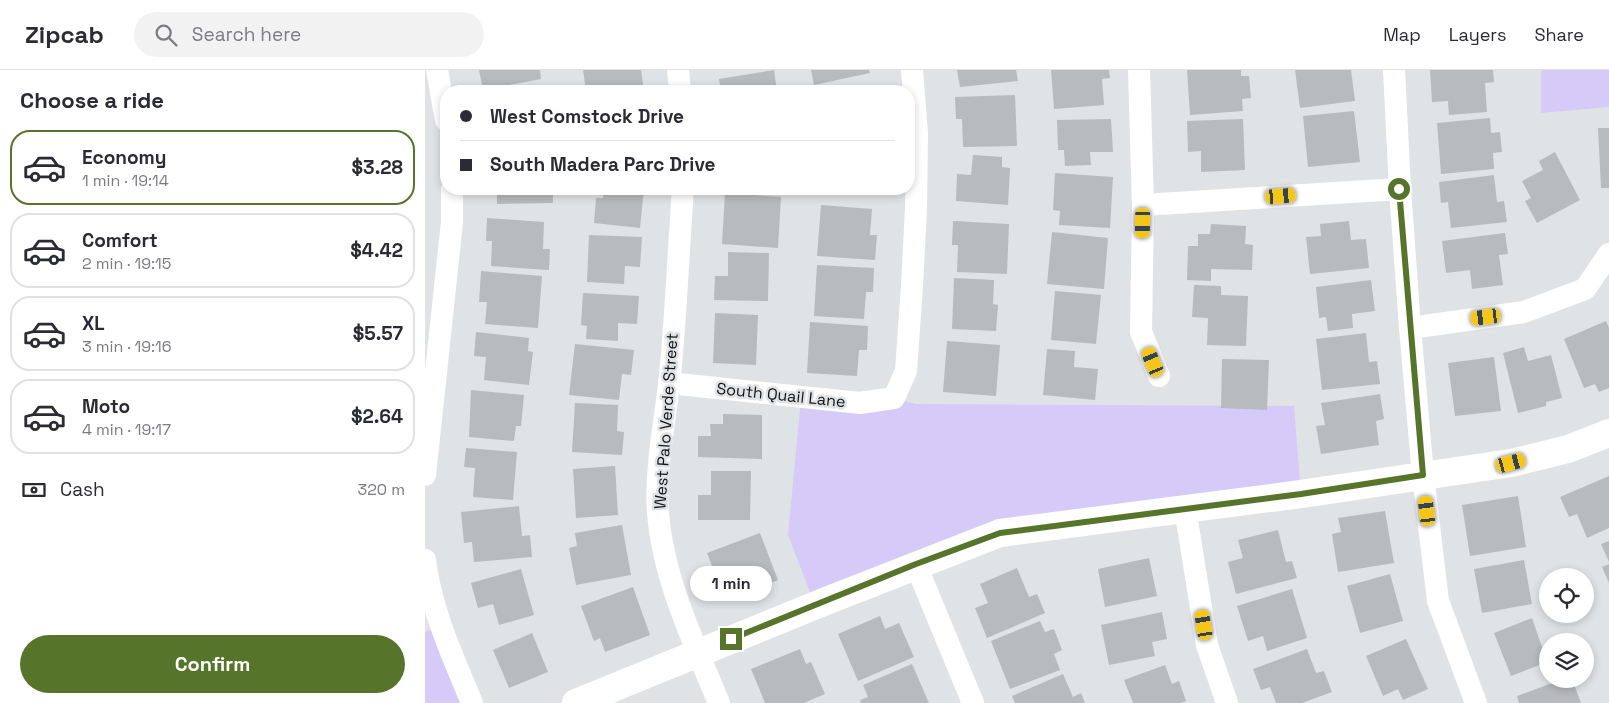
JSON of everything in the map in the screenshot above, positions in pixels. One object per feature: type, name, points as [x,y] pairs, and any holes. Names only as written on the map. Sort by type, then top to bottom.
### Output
[{"type":"street","points":[[437,70],[440,87]]},
{"type":"street","points":[[678,70],[679,85]]},
{"type":"street","name":"South Quail Lane","points":[[912,70],[913,85]]},
{"type":"street","points":[[1139,70],[1143,205],[1141,332],[1159,376]]},
{"type":"street","points":[[1394,70],[1399,189],[1410,328],[1423,475],[1439,601],[1476,703]]},
{"type":"street","name":"South Quail Lane","points":[[669,383],[861,403],[894,398],[906,371],[916,208],[917,133],[915,108]]},
{"type":"street","points":[[1143,205],[1399,189]]},
{"type":"street","points":[[425,475],[452,222],[452,195]]},
{"type":"street","name":"West Palo Verde Street","points":[[683,195],[669,383],[659,459],[658,513],[668,572],[719,703]]},
{"type":"street","points":[[1410,328],[1524,312],[1585,289],[1609,254]]},
{"type":"street","points":[[576,703],[916,564],[1000,533],[1301,494],[1511,463],[1568,449],[1609,433]]},
{"type":"street","points":[[1185,508],[1207,645],[1227,703]]},
{"type":"street","points":[[425,560],[427,577],[441,627],[472,703]]},
{"type":"street","points":[[916,564],[973,703]]},
{"type":"shaded area","points":[[1541,70],[1609,70],[1609,107],[1541,113]]},
{"type":"shaded area","points":[[801,398],[894,398],[916,404],[1294,406],[1301,494],[1000,533],[815,605],[788,535]]},
{"type":"shaded area","points":[[441,627],[472,703],[425,703],[425,632]]},
{"type":"building","points":[[479,70],[540,70],[541,79],[509,85],[482,85]]},
{"type":"building","points":[[583,70],[641,70],[643,85],[585,85]]},
{"type":"building","points":[[774,70],[776,85],[720,85],[719,79]]},
{"type":"building","points":[[811,70],[869,70],[870,73],[814,85]]},
{"type":"building","points":[[957,70],[1016,70],[1018,81],[960,87]]},
{"type":"building","points":[[1051,70],[1109,70],[1110,78],[1102,79],[1104,105],[1054,109]]},
{"type":"building","points":[[1187,70],[1241,70],[1241,76],[1249,76],[1251,98],[1242,99],[1243,111],[1190,115]]},
{"type":"building","points":[[1295,70],[1351,70],[1355,101],[1300,108]]},
{"type":"building","points":[[1430,70],[1493,70],[1494,82],[1485,83],[1487,112],[1449,115],[1448,101],[1432,102]]},
{"type":"building","points":[[1015,95],[1017,146],[963,147],[962,119],[956,119],[955,97]]},
{"type":"building","points":[[1354,111],[1360,162],[1308,167],[1303,116]]},
{"type":"building","points":[[1490,118],[1491,133],[1500,132],[1502,152],[1493,153],[1494,169],[1441,174],[1437,123]]},
{"type":"building","points":[[1111,119],[1113,152],[1090,152],[1091,165],[1065,166],[1064,150],[1058,150],[1057,120]]},
{"type":"building","points":[[1243,119],[1245,170],[1201,172],[1201,151],[1188,152],[1187,121]]},
{"type":"building","points":[[1598,128],[1609,128],[1609,188],[1601,188]]},
{"type":"building","points":[[1555,152],[1580,200],[1537,223],[1525,201],[1531,198],[1522,181],[1543,170],[1539,161]]},
{"type":"building","points":[[973,155],[1002,157],[1002,167],[1010,168],[1008,205],[956,201],[957,174],[971,175]]},
{"type":"building","points":[[1055,173],[1113,177],[1110,228],[1059,225],[1060,211],[1053,210]]},
{"type":"building","points":[[1494,175],[1497,202],[1504,201],[1507,222],[1451,228],[1448,202],[1441,203],[1439,182]]},
{"type":"building","points":[[497,195],[553,195],[553,203],[497,204]]},
{"type":"building","points":[[603,195],[643,195],[640,228],[594,223],[596,198],[603,198]]},
{"type":"building","points":[[725,195],[781,197],[778,248],[722,244]]},
{"type":"building","points":[[821,205],[872,209],[870,235],[877,235],[875,260],[817,256]]},
{"type":"building","points":[[487,218],[544,222],[543,249],[550,249],[549,270],[491,266],[492,241],[486,241]]},
{"type":"building","points":[[953,221],[1009,224],[1007,274],[957,272],[958,245],[952,245]]},
{"type":"building","points":[[1349,221],[1351,240],[1366,239],[1369,268],[1310,274],[1306,237],[1321,236],[1320,224]]},
{"type":"building","points":[[1211,224],[1246,226],[1245,244],[1253,245],[1252,270],[1211,269],[1211,281],[1187,280],[1188,246],[1198,246],[1198,234],[1210,234]]},
{"type":"building","points":[[1052,232],[1108,238],[1104,289],[1047,284]]},
{"type":"building","points":[[1505,233],[1508,254],[1499,255],[1503,285],[1472,289],[1470,270],[1446,273],[1442,241]]},
{"type":"building","points":[[589,235],[642,237],[640,267],[625,266],[624,284],[587,282]]},
{"type":"building","points":[[728,252],[769,253],[768,301],[714,300],[715,276],[728,276]]},
{"type":"building","points":[[817,265],[874,268],[873,292],[866,292],[864,319],[814,316]]},
{"type":"building","points":[[481,271],[542,276],[538,328],[485,324],[487,302],[479,302]]},
{"type":"building","points":[[954,278],[994,280],[993,304],[998,305],[996,331],[952,329]]},
{"type":"building","points":[[1371,280],[1375,311],[1352,314],[1353,328],[1328,331],[1326,317],[1319,318],[1316,287]]},
{"type":"building","points":[[1194,285],[1221,286],[1221,295],[1248,296],[1246,346],[1207,345],[1208,318],[1192,317]]},
{"type":"building","points":[[1055,291],[1101,295],[1096,344],[1051,340]]},
{"type":"building","points":[[583,293],[639,296],[637,324],[618,323],[618,341],[586,339],[587,326],[581,325]]},
{"type":"building","points":[[715,313],[758,315],[756,365],[713,363]]},
{"type":"building","points":[[1606,321],[1609,328],[1609,388],[1599,392],[1595,384],[1584,388],[1564,339]]},
{"type":"building","points":[[810,322],[868,326],[867,350],[859,350],[857,376],[807,373]]},
{"type":"building","points":[[476,332],[529,338],[528,351],[533,352],[529,385],[484,380],[486,357],[474,356]]},
{"type":"building","points":[[1366,333],[1369,362],[1377,361],[1380,384],[1322,390],[1316,339]]},
{"type":"building","points":[[947,341],[1000,345],[996,396],[943,392]]},
{"type":"building","points":[[575,344],[634,350],[631,375],[622,374],[619,400],[569,395]]},
{"type":"building","points":[[1524,347],[1528,361],[1551,355],[1562,398],[1546,402],[1546,406],[1518,413],[1503,353]]},
{"type":"building","points":[[1047,349],[1075,351],[1074,367],[1098,369],[1095,400],[1043,395]]},
{"type":"building","points":[[1494,357],[1501,411],[1455,416],[1448,363]]},
{"type":"building","points":[[1222,359],[1269,360],[1267,410],[1221,408]]},
{"type":"building","points":[[471,390],[524,395],[521,426],[516,426],[514,441],[469,437]]},
{"type":"building","points":[[1380,394],[1384,419],[1376,421],[1379,445],[1321,454],[1316,426],[1325,425],[1321,403]]},
{"type":"building","points":[[575,403],[618,405],[617,431],[624,432],[622,455],[572,452]]},
{"type":"building","points":[[723,414],[762,415],[762,459],[698,457],[698,436],[711,436],[710,424],[723,424]]},
{"type":"building","points":[[466,448],[517,452],[513,500],[473,497],[475,468],[464,467]]},
{"type":"building","points":[[615,466],[618,515],[576,518],[573,469]]},
{"type":"building","points":[[711,471],[751,471],[750,520],[698,520],[698,495],[711,495]]},
{"type":"building","points":[[1609,476],[1609,528],[1587,538],[1577,514],[1569,517],[1560,497]]},
{"type":"building","points":[[1518,496],[1526,547],[1470,556],[1462,505]]},
{"type":"building","points":[[519,506],[522,536],[530,535],[532,557],[474,562],[472,542],[464,543],[461,512]]},
{"type":"building","points":[[1385,511],[1394,563],[1338,572],[1332,534],[1341,532],[1338,518]]},
{"type":"building","points":[[622,525],[631,575],[576,585],[569,548],[577,546],[575,533]]},
{"type":"building","points":[[1278,530],[1286,562],[1292,561],[1297,578],[1236,594],[1228,562],[1243,558],[1238,540]]},
{"type":"building","points":[[760,533],[778,580],[726,601],[707,553]]},
{"type":"building","points":[[1609,541],[1609,562],[1601,544]]},
{"type":"building","points":[[1149,558],[1157,596],[1105,607],[1098,569]]},
{"type":"building","points":[[1524,560],[1532,604],[1482,613],[1474,569]]},
{"type":"building","points":[[1609,564],[1609,583],[1602,567]]},
{"type":"building","points":[[1017,568],[1029,597],[1037,594],[1045,613],[987,638],[975,608],[988,603],[980,584]]},
{"type":"building","points":[[521,569],[534,615],[499,625],[493,604],[478,608],[471,583]]},
{"type":"building","points":[[1390,574],[1403,621],[1360,633],[1347,586]]},
{"type":"building","points":[[633,587],[650,635],[605,652],[600,638],[594,641],[581,606]]},
{"type":"building","points":[[1292,589],[1307,638],[1267,651],[1263,636],[1248,641],[1237,606]]},
{"type":"building","points":[[1162,612],[1167,639],[1152,642],[1155,656],[1109,665],[1101,625]]},
{"type":"building","points":[[880,616],[885,629],[899,623],[914,657],[858,681],[838,634]]},
{"type":"building","points":[[1532,618],[1539,639],[1539,665],[1511,676],[1494,633]]},
{"type":"building","points":[[1040,621],[1045,632],[1054,629],[1062,650],[1054,654],[1060,670],[1010,689],[991,641]]},
{"type":"building","points":[[532,633],[548,672],[509,688],[493,650]]},
{"type":"building","points":[[1406,639],[1428,689],[1403,700],[1398,689],[1383,696],[1366,656]]},
{"type":"building","points":[[800,649],[806,664],[811,662],[825,694],[804,703],[765,703],[751,669]]},
{"type":"building","points":[[1307,649],[1316,673],[1324,671],[1332,692],[1302,703],[1276,703],[1270,687],[1261,690],[1253,669]]},
{"type":"building","points":[[912,664],[929,703],[861,703],[860,700],[868,697],[863,685]]},
{"type":"building","points":[[1165,665],[1172,684],[1179,681],[1186,701],[1180,703],[1133,703],[1124,680]]},
{"type":"building","points":[[1063,674],[1073,697],[1081,693],[1085,703],[1015,703],[1012,696]]},
{"type":"building","points":[[1539,688],[1575,688],[1581,703],[1519,703],[1517,696]]},
{"type":"route","points":[[731,639],[916,564],[1000,533],[1301,494],[1423,475],[1399,189]]}]
